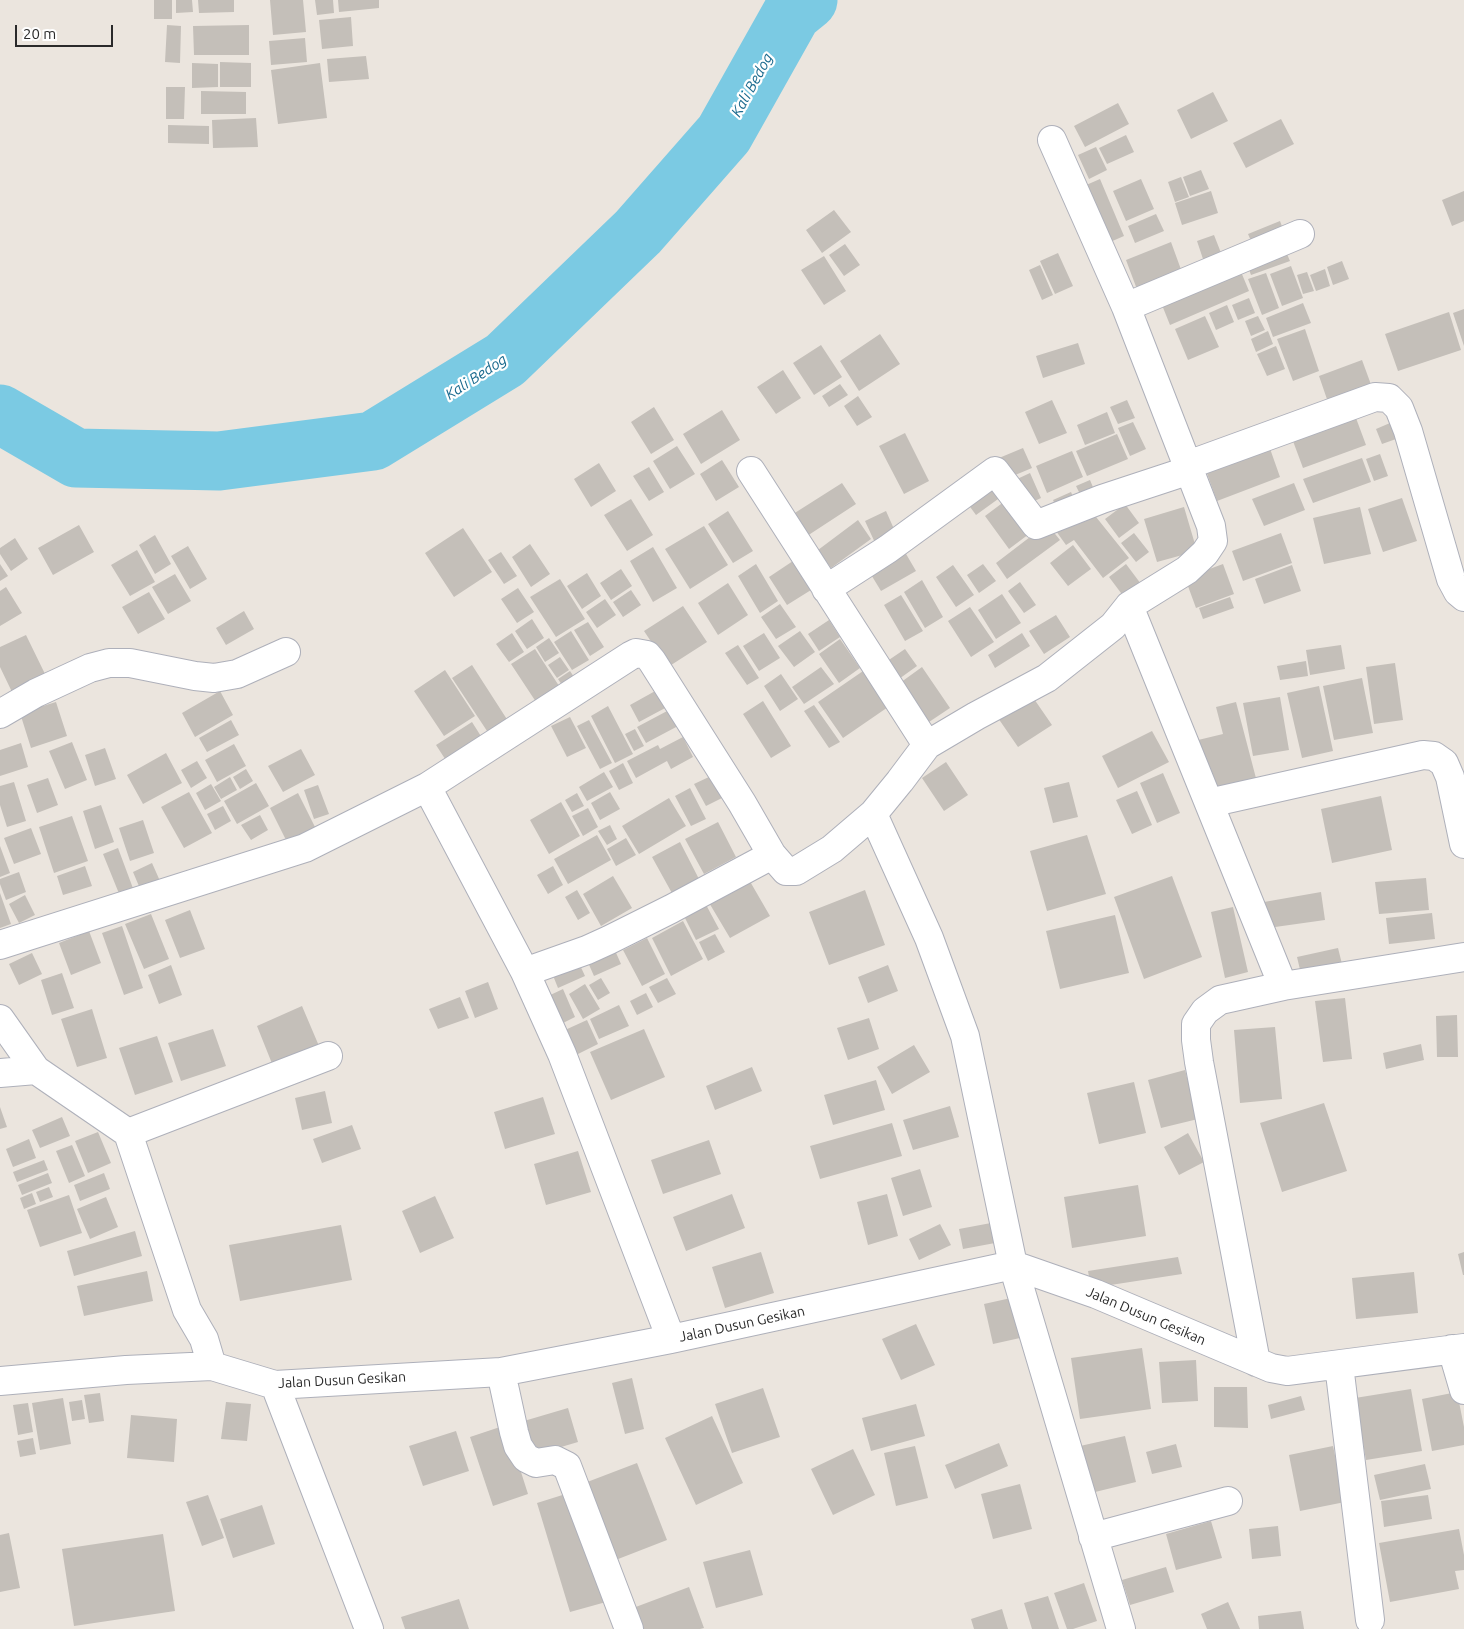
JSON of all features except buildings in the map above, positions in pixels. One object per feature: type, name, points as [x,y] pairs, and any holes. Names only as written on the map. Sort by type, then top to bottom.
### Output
[{"type":"street","points":[[0,945],[305,848],[427,787],[636,653],[647,655],[652,661],[742,803],[772,856],[786,871],[796,871],[832,849],[873,814],[927,745],[1047,678],[1114,626],[1129,606],[1187,570],[1205,553],[1213,541],[1211,526],[1126,307],[1052,140]]},
{"type":"street","points":[[1126,307],[1300,234]]},
{"type":"street","points":[[826,588],[888,549],[994,471],[1036,525],[1375,397],[1389,398],[1399,408],[1408,431],[1451,579],[1458,592],[1464,597]]},
{"type":"street","points":[[750,471],[927,745]]},
{"type":"street","points":[[1129,606],[1283,986]]},
{"type":"street","points":[[0,714],[36,693],[90,668],[109,663],[130,663],[214,678],[237,674],[286,652]]},
{"type":"street","points":[[1209,803],[1422,755],[1434,756],[1444,763],[1450,777],[1464,844]]},
{"type":"street","points":[[427,787],[525,972],[562,1054],[671,1339]]},
{"type":"street","points":[[873,814],[929,938],[965,1036],[1013,1266],[1120,1629]]},
{"type":"street","points":[[525,972],[587,950],[609,940],[772,856]]},
{"type":"street","points":[[1256,1362],[1199,1062],[1196,1024],[1205,1011],[1220,1000],[1283,986],[1464,957]]},
{"type":"street","points":[[0,1019],[36,1070],[128,1133],[187,1310],[204,1339],[212,1366]]},
{"type":"street","points":[[128,1133],[328,1056]]},
{"type":"street","points":[[0,1074],[36,1070]]},
{"type":"street","name":"Jalan Dusun Gesikan","points":[[0,1381],[126,1370],[212,1366],[275,1385],[502,1372],[671,1339],[1013,1266],[1096,1294],[1256,1362],[1271,1368],[1287,1371],[1458,1348]]},
{"type":"street","points":[[1458,1348],[1464,1390]]},
{"type":"street","points":[[1338,1365],[1370,1620]]},
{"type":"street","points":[[502,1372],[518,1446],[526,1458],[536,1464],[555,1460],[567,1466],[629,1629]]},
{"type":"street","points":[[275,1385],[368,1629]]},
{"type":"street","points":[[1094,1537],[1228,1500]]},
{"type":"waterway","name":"Kali Bedog","points":[[0,414],[76,458],[219,461],[373,441],[505,360],[638,232],[724,134],[792,13],[808,0]]}]
